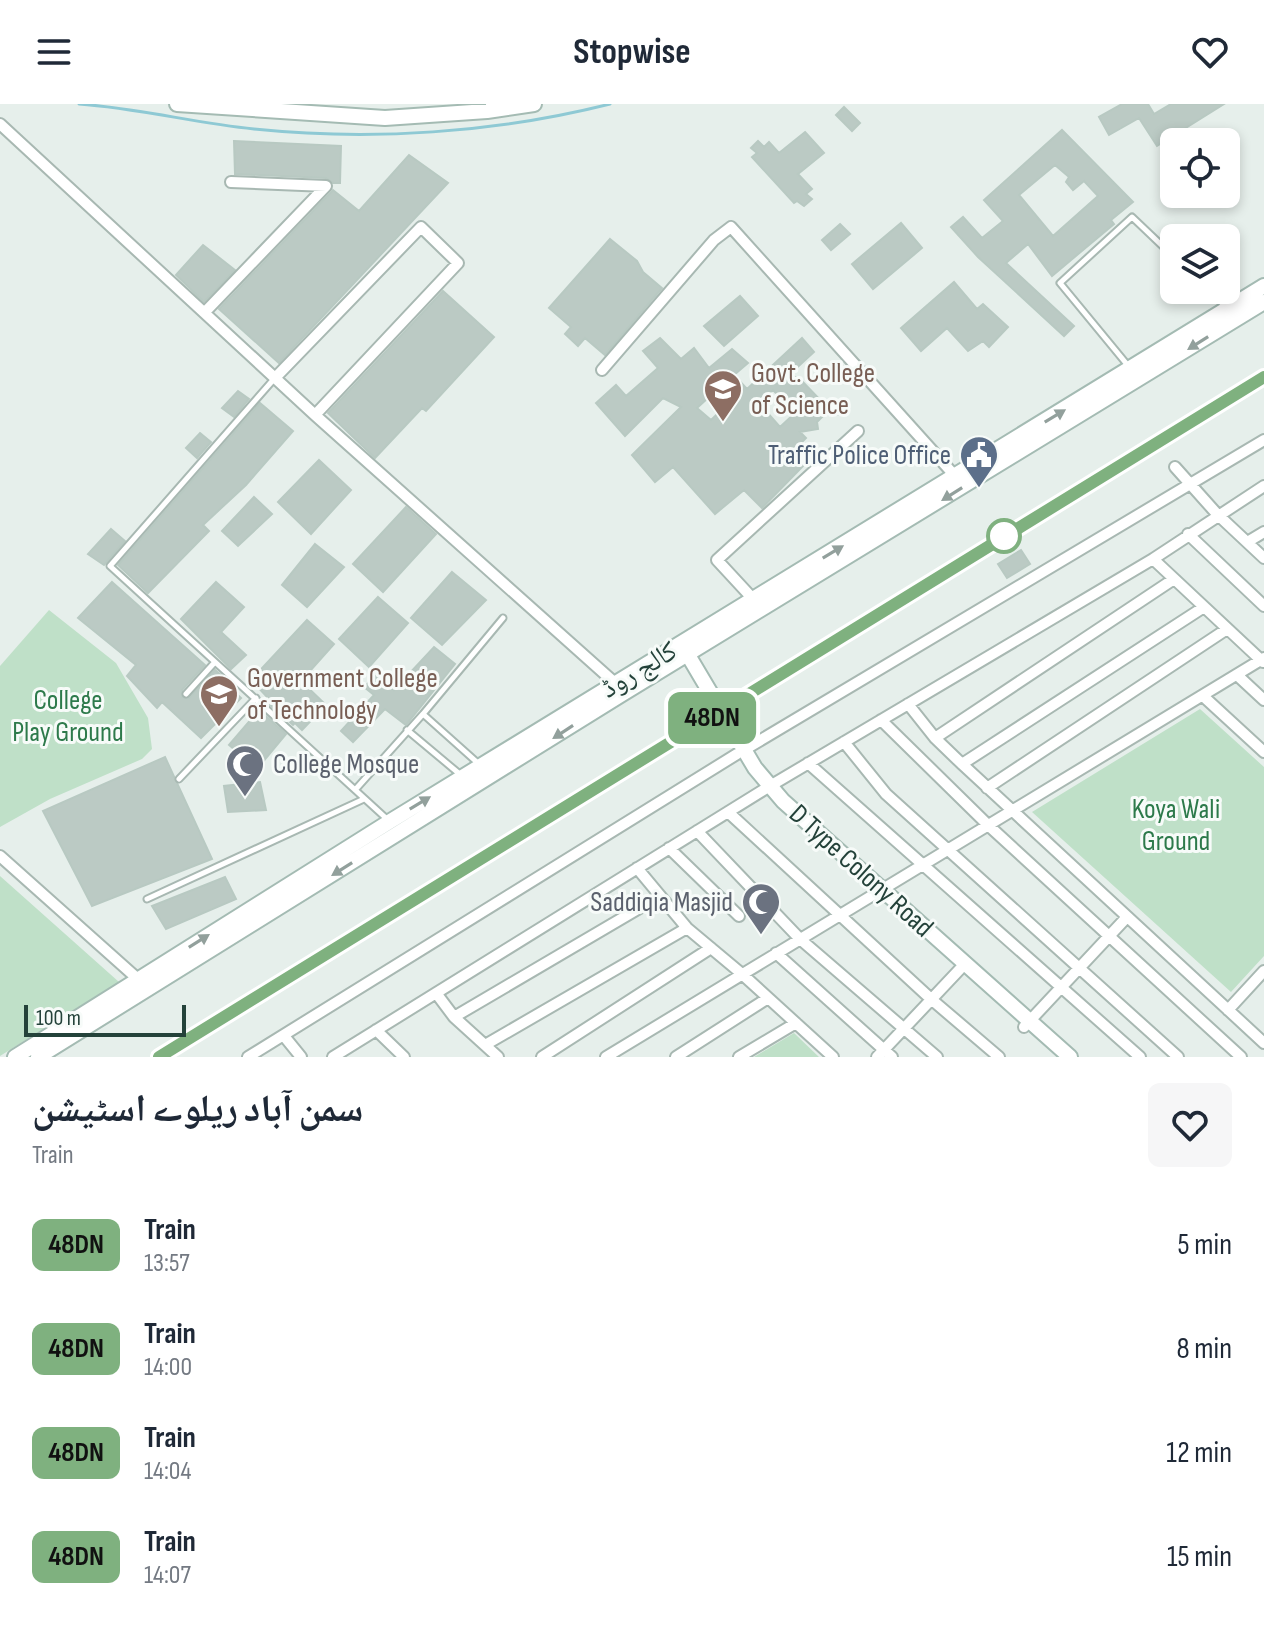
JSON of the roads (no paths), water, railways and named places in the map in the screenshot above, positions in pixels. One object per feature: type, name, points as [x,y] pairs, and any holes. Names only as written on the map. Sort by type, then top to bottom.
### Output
[{"type":"main road","points":[[177,104],[385,118],[487,111],[534,104]]},
{"type":"main road","name":"کالج روڈ","points":[[15,1057],[58,1045],[139,980],[389,822],[1264,286]]},
{"type":"main road","name":"کالج روڈ","points":[[38,1057],[1264,302]]},
{"type":"main road","name":"D Type Colony Road","points":[[685,657],[740,752],[805,834],[878,892],[1027,1024],[1058,1057]]},
{"type":"main road","name":"D Type Colony Road","points":[[878,892],[960,969],[1070,1057]]},
{"type":"street","points":[[0,124],[315,415],[615,683]]},
{"type":"street","points":[[205,312],[326,186],[231,182]]},
{"type":"street","points":[[275,378],[421,227],[458,263],[315,415]]},
{"type":"street","points":[[602,370],[714,240],[731,227],[956,477]]},
{"type":"street","points":[[754,600],[717,560],[858,431]]},
{"type":"street","points":[[248,1057],[740,752],[1264,440]]},
{"type":"street","points":[[1175,467],[1217,514],[1264,558]]},
{"type":"street","points":[[333,1057],[348,1053],[376,1030],[669,848],[1153,559],[1217,514],[1264,486]]},
{"type":"street","points":[[1249,541],[1264,532]]},
{"type":"street","points":[[1188,534],[1264,606]]},
{"type":"street","points":[[606,1057],[1263,661],[1153,559]]},
{"type":"street","points":[[935,738],[1174,579]]},
{"type":"street","points":[[962,764],[1204,607]]},
{"type":"street","points":[[987,788],[1227,629]]},
{"type":"street","points":[[1237,675],[1264,700]]},
{"type":"street","points":[[1203,696],[1264,752]]},
{"type":"street","points":[[908,704],[935,738],[1011,811],[1264,1043]]},
{"type":"street","points":[[881,720],[988,825],[1241,1057]]},
{"type":"street","points":[[844,742],[886,794],[1178,1057]]},
{"type":"street","points":[[808,763],[1140,1057]]},
{"type":"street","points":[[728,812],[931,999],[999,1057]]},
{"type":"street","points":[[697,831],[800,939],[937,1057]]},
{"type":"street","points":[[669,848],[739,916]]},
{"type":"street","points":[[0,856],[139,980]]},
{"type":"street","points":[[637,868],[687,928],[833,1057]]},
{"type":"street","points":[[454,1017],[660,896]]},
{"type":"street","points":[[1027,1024],[1127,917]]},
{"type":"street","points":[[485,1045],[687,928]]},
{"type":"street","points":[[542,1057],[711,948]]},
{"type":"street","points":[[776,953],[885,1055],[904,1028],[960,969]]},
{"type":"street","points":[[1228,1010],[1264,971]]},
{"type":"street","points":[[436,993],[454,1017],[498,1057]]},
{"type":"street","points":[[676,1057],[768,998]]},
{"type":"street","points":[[739,1057],[796,1023]]},
{"type":"street","points":[[1255,1034],[1264,1024]]},
{"type":"street","points":[[376,1030],[404,1057]]},
{"type":"street","points":[[284,1036],[301,1057]]},
{"type":"lane","points":[[1131,369],[1060,283],[1132,217],[1160,244]]},
{"type":"lane","points":[[1223,304],[1227,308]]},
{"type":"lane","points":[[275,378],[110,566],[401,832]]},
{"type":"lane","points":[[355,790],[503,618]]},
{"type":"lane","points":[[186,694],[215,662]]},
{"type":"lane","points":[[179,779],[256,698]]},
{"type":"lane","points":[[423,714],[481,766]]},
{"type":"lane","points":[[407,730],[463,777]]},
{"type":"lane","points":[[147,899],[364,799]]},
{"type":"waterway","points":[[79,104],[254,129],[343,134],[478,128],[610,104]]},
{"type":"railway","points":[[159,1057],[1264,377]]},
{"type":"train","name":"48DN","points":[[159,1057],[1264,377]]},
{"type":"place","name":"Govt. College of Science","points":[[723,423]]},
{"type":"place","name":"Traffic Police Office","points":[[979,489]]},
{"type":"place","name":"Government College of Technology","points":[[219,728]]},
{"type":"place","name":"College Mosque","points":[[245,798]]},
{"type":"place","name":"Saddiqia Masjid","points":[[761,936]]},
{"type":"park label","name":"College Play Ground","points":[[68,716]]},
{"type":"park label","name":"Koya Wali Ground","points":[[1176,825]]}]
